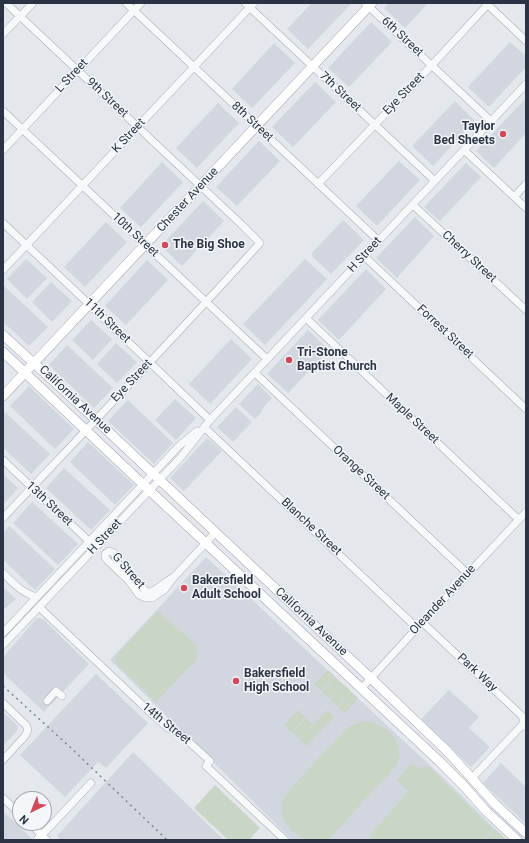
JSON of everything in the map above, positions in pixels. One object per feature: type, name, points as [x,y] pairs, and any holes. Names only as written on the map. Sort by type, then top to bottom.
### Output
[{"type":"main road","name":"Chester Avenue","points":[[3,396],[201,186],[369,4]]},
{"type":"main road","name":"California Avenue","points":[[3,335],[96,420],[448,752],[495,804],[526,833]]},
{"type":"main road","name":"California Avenue","points":[[3,352],[439,761],[486,811],[517,840]]},
{"type":"street","name":"9th Street","points":[[6,3],[260,243]]},
{"type":"street","points":[[3,34],[33,3]]},
{"type":"street","name":"8th Street","points":[[126,3],[379,241]]},
{"type":"street","name":"L Street","points":[[3,150],[141,3]]},
{"type":"street","name":"6th Street","points":[[369,4],[491,121]]},
{"type":"street","points":[[487,4],[526,41]]},
{"type":"street","name":"Eye Street","points":[[318,184],[432,65],[487,4]]},
{"type":"street","name":"7th Street","points":[[250,5],[435,181]]},
{"type":"street","name":"K Street","points":[[3,270],[194,67],[250,5]]},
{"type":"street","name":"H Street","points":[[3,633],[89,541],[156,477],[181,457],[204,426],[526,84]]},
{"type":"street","name":"10th Street","points":[[3,111],[267,359]]},
{"type":"street","points":[[464,150],[526,208]]},
{"type":"street","points":[[514,197],[526,184]]},
{"type":"street","name":"Cherry Street","points":[[413,205],[526,310]]},
{"type":"street","name":"11th Street","points":[[3,223],[210,420]]},
{"type":"street","name":"Eye Street","points":[[3,518],[260,243]]},
{"type":"street","name":"Forrest Street","points":[[364,256],[526,408]]},
{"type":"street","name":"Maple Street","points":[[306,318],[519,520]]},
{"type":"street","name":"Orange Street","points":[[255,372],[468,574]]},
{"type":"street","name":"Blanche Street","points":[[204,426],[420,625]]},
{"type":"street","name":"13th Street","points":[[3,460],[95,547]]},
{"type":"street","name":"H Street","points":[[3,645],[95,547],[146,487]]},
{"type":"street","name":"Oleander Avenue","points":[[361,689],[526,512]]},
{"type":"street","name":"G Street","points":[[174,577],[167,580],[152,592],[147,592],[119,564],[114,553],[109,551],[105,557],[128,580],[137,593],[143,598],[152,598],[162,593],[166,589],[174,577],[215,533]]},
{"type":"street","points":[[3,573],[26,594],[37,597]]},
{"type":"street","points":[[39,607],[39,601],[59,574]]},
{"type":"street","points":[[18,587],[24,596],[27,607]]},
{"type":"street","name":"14th Street","points":[[39,607],[154,716],[168,728],[178,732],[210,761],[206,766],[285,840]]},
{"type":"street","name":"Park Way","points":[[420,625],[522,716],[526,724]]},
{"type":"street","points":[[47,701],[56,691],[62,696]]},
{"type":"street","points":[[3,703],[26,725],[28,730],[25,736],[3,760]]},
{"type":"street","points":[[472,778],[526,724]]},
{"type":"street","points":[[43,838],[91,783]]},
{"type":"street","points":[[3,798],[12,806]]},
{"type":"shaded area","points":[[312,3],[351,4],[308,49],[287,29]]},
{"type":"shaded area","points":[[389,3],[428,3],[405,28],[384,8]]},
{"type":"shaded area","points":[[371,22],[392,42],[349,87],[328,68]]},
{"type":"shaded area","points":[[510,42],[526,56],[526,67],[489,107],[468,87]]},
{"type":"shaded area","points":[[274,43],[295,63],[252,108],[232,89]]},
{"type":"shaded area","points":[[315,82],[336,102],[293,147],[272,127]]},
{"type":"shaded area","points":[[526,98],[526,133],[494,168],[476,151]]},
{"type":"shaded area","points":[[455,101],[475,121],[433,166],[412,146]]},
{"type":"shaded area","points":[[218,103],[239,123],[197,168],[176,148]]},
{"type":"shaded area","points":[[259,141],[280,161],[237,206],[216,187]]},
{"type":"shaded area","points":[[399,161],[420,180],[377,226],[356,206]]},
{"type":"shaded area","points":[[162,162],[183,182],[141,227],[120,208]]},
{"type":"shaded area","points":[[466,163],[481,177],[440,221],[424,207]]},
{"type":"shaded area","points":[[203,201],[224,221],[182,266],[161,246]]},
{"type":"shaded area","points":[[415,217],[434,236],[397,278],[376,258]]},
{"type":"shaded area","points":[[343,220],[364,240],[331,274],[312,256],[312,253]]},
{"type":"shaded area","points":[[106,222],[127,242],[85,287],[64,267]]},
{"type":"shaded area","points":[[26,259],[47,278],[27,299],[7,279]]},
{"type":"shaded area","points":[[305,259],[327,279],[265,345],[243,324]]},
{"type":"shaded area","points":[[147,260],[168,280],[126,325],[105,306]]},
{"type":"shaded area","points":[[366,269],[386,289],[339,340],[318,320]]},
{"type":"shaded area","points":[[51,282],[72,301],[52,322],[32,302]]},
{"type":"shaded area","points":[[3,285],[48,327],[29,346],[3,322]]},
{"type":"shaded area","points":[[91,320],[112,339],[93,360],[72,340]]},
{"type":"shaded area","points":[[308,330],[329,350],[288,393],[267,374]]},
{"type":"shaded area","points":[[231,339],[252,359],[210,404],[189,384]]},
{"type":"shaded area","points":[[116,343],[137,362],[117,383],[97,364]]},
{"type":"shaded area","points":[[67,345],[113,388],[94,408],[49,365]]},
{"type":"shaded area","points":[[258,384],[272,398],[255,419],[239,404]]},
{"type":"shaded area","points":[[29,386],[74,429],[55,449],[10,406]]},
{"type":"shaded area","points":[[175,399],[196,418],[176,440],[155,420]]},
{"type":"shaded area","points":[[128,400],[173,443],[154,464],[108,421]]},
{"type":"shaded area","points":[[236,407],[252,422],[233,442],[217,427]]},
{"type":"shaded area","points":[[5,412],[50,454],[31,474],[3,448],[3,414]]},
{"type":"shaded area","points":[[207,438],[222,451],[184,491],[170,478]]},
{"type":"shaded area","points":[[88,442],[134,485],[115,505],[70,462]]},
{"type":"shaded area","points":[[64,468],[110,510],[91,530],[46,488]]},
{"type":"shaded area","points":[[3,474],[18,488],[3,505]]},
{"type":"shaded area","points":[[32,502],[78,544],[58,565],[13,523]]},
{"type":"shaded area","points":[[9,526],[55,569],[35,590],[3,560],[3,533]]},
{"type":"shaded area","name":"Bakersfield High School","points":[[206,557],[449,783],[506,840],[292,840],[110,660]]},
{"type":"shaded area","points":[[3,587],[16,599],[3,610]]},
{"type":"shaded area","points":[[37,618],[44,620],[89,664],[44,712],[3,673],[3,657]]},
{"type":"shaded area","points":[[96,674],[148,723],[106,768],[98,762],[65,797],[20,755]]},
{"type":"shaded area","points":[[449,690],[479,717],[469,728],[490,747],[471,767],[421,719]]},
{"type":"shaded area","points":[[3,712],[18,726],[17,731],[3,746]]},
{"type":"shaded area","points":[[133,752],[224,840],[61,840],[57,836]]},
{"type":"shaded area","points":[[501,763],[526,787],[526,824],[483,783]]},
{"type":"shaded area","points":[[3,812],[12,820],[12,831],[24,831],[33,840],[3,840]]},
{"type":"green space","points":[[158,611],[197,646],[197,659],[156,702],[115,662],[118,654]]},
{"type":"green space","points":[[328,670],[335,676],[321,691],[314,684]]},
{"type":"green space","points":[[335,677],[343,684],[329,698],[322,692]]},
{"type":"green space","points":[[343,684],[351,691],[337,706],[330,699]]},
{"type":"green space","points":[[351,692],[358,698],[345,713],[338,707]]},
{"type":"green space","points":[[298,710],[305,717],[291,732],[284,725]]},
{"type":"green space","points":[[327,710],[334,717],[307,746],[299,740]]},
{"type":"green space","points":[[306,718],[313,724],[299,739],[292,732]]},
{"type":"green space","points":[[365,721],[382,726],[395,739],[398,744],[399,752],[399,758],[396,766],[328,840],[311,840],[301,837],[291,830],[283,815],[282,803],[285,797],[290,789],[346,729],[352,725]]},
{"type":"green space","points":[[412,763],[417,768],[428,766],[493,829],[483,840],[370,840],[370,834],[406,795],[408,791],[397,780]]},
{"type":"green space","points":[[215,785],[260,828],[249,840],[230,840],[226,838],[194,808]]},
{"type":"green space","points":[[495,829],[507,840],[485,840]]},
{"type":"railway","points":[[3,686],[71,748],[167,840]]},
{"type":"place","name":"Taylor Bed Sheets","points":[[503,134]]},
{"type":"place","name":"The Big Shoe","points":[[165,245]]},
{"type":"place","name":"Tri-Stone Baptist Church","points":[[289,360]]},
{"type":"place","name":"Bakersfield Adult School","points":[[184,588]]},
{"type":"place","name":"Bakersfield High School","points":[[236,681]]}]
